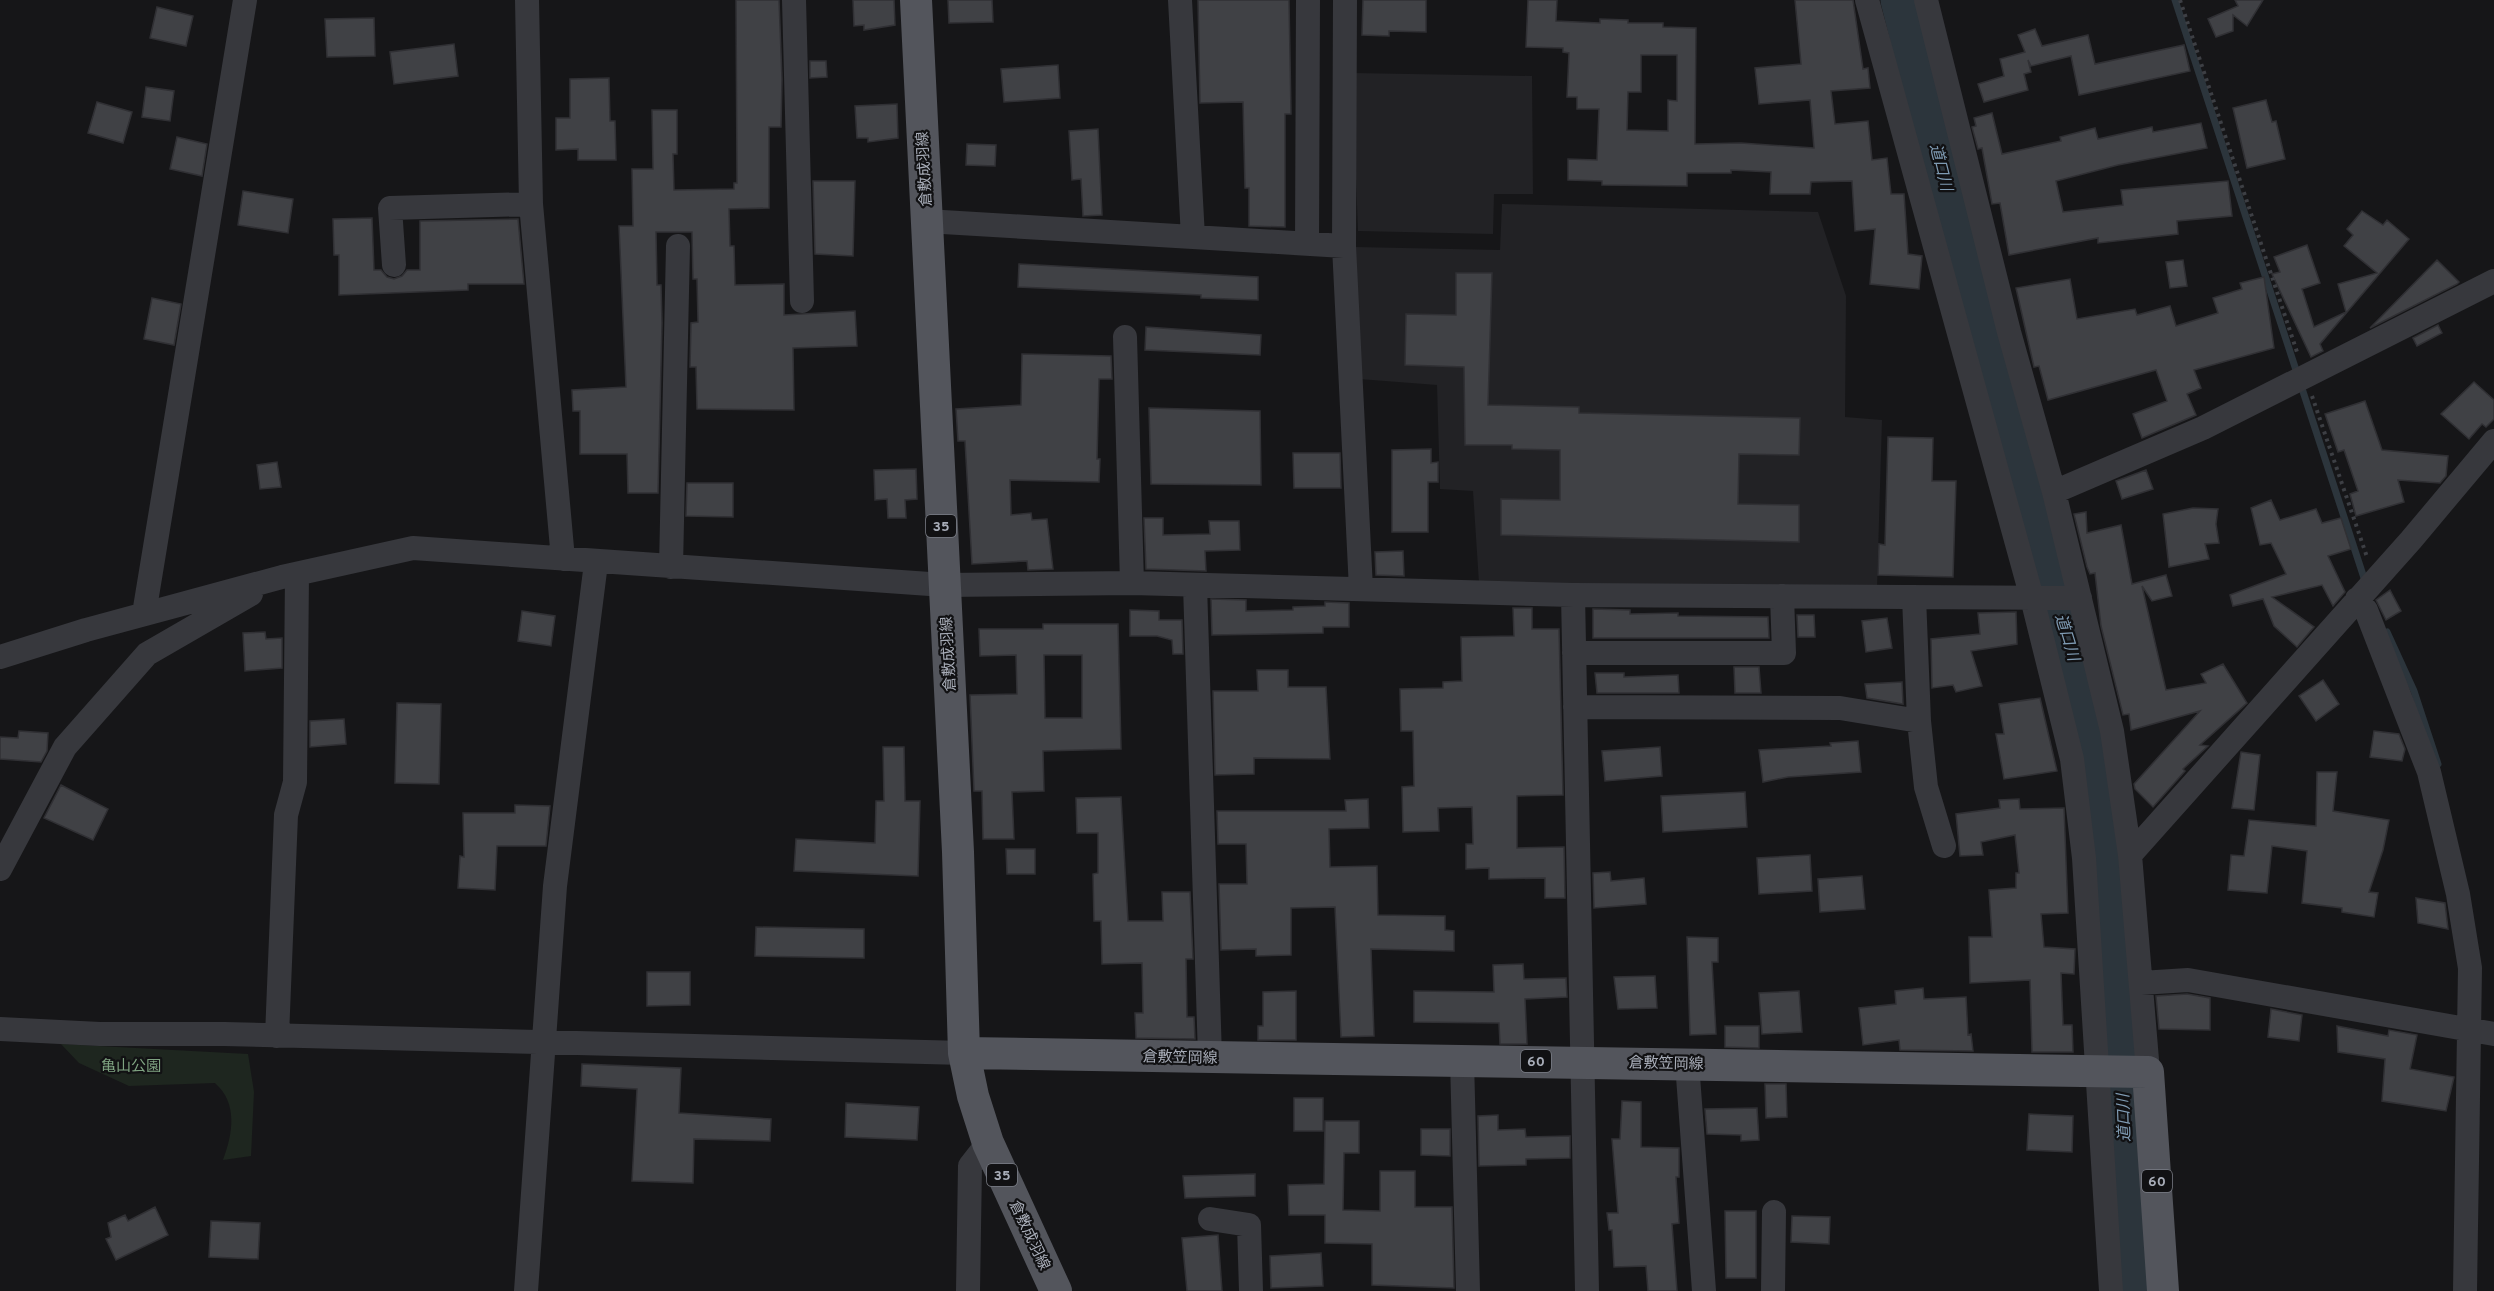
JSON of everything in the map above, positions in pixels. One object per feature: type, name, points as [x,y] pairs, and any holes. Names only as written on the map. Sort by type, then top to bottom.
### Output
[{"type":"main road","name":"倉敷成羽線","points":[[916,0],[958,852],[964,1053],[973,1096],[988,1143],[1056,1291]]},
{"type":"main road","name":"倉敷笠岡線","points":[[964,1053],[1582,1061],[2122,1072]]},
{"type":"main road","name":"60","points":[[2122,1072],[2163,1291]]},
{"type":"street","points":[[144,614],[245,0]]},
{"type":"street","points":[[527,0],[531,204],[563,559]]},
{"type":"street","points":[[794,0],[802,301]]},
{"type":"street","points":[[1180,0],[1193,237]]},
{"type":"street","points":[[1307,244],[1308,0]]},
{"type":"street","points":[[1345,0],[1344,246],[1361,589]]},
{"type":"street","points":[[1867,0],[2033,598],[2072,759],[2084,858],[2122,1072]]},
{"type":"street","points":[[1926,0],[2009,332],[2054,492],[2112,731],[2130,855],[2141,983],[2122,1072],[2111,1291]]},
{"type":"street","points":[[394,265],[390,208],[531,204]]},
{"type":"street","points":[[926,221],[1344,246]]},
{"type":"street","points":[[670,567],[678,246]]},
{"type":"street","points":[[2054,492],[2203,428],[2494,281]]},
{"type":"street","points":[[1125,337],[1132,583]]},
{"type":"street","points":[[2130,855],[2494,441]]},
{"type":"street","points":[[0,657],[144,614],[289,576],[413,548],[596,563],[944,585],[1132,583],[1573,594],[2079,598]]},
{"type":"street","points":[[526,1291],[555,886],[596,563]]},
{"type":"street","points":[[0,869],[65,747],[147,654],[289,576]]},
{"type":"street","points":[[277,1036],[286,815],[295,782],[289,576]]},
{"type":"street","points":[[1195,585],[1210,1057]]},
{"type":"street","points":[[1573,594],[1587,1291]]},
{"type":"street","points":[[1574,654],[1784,653],[1782,596]]},
{"type":"street","points":[[1914,597],[1919,721],[1926,787],[1944,846]]},
{"type":"street","points":[[2357,599],[2366,610],[2428,772],[2458,894],[2470,968],[2479,1031],[2465,1291]]},
{"type":"street","points":[[1575,707],[1840,708],[1919,721]]},
{"type":"street","points":[[2141,983],[2188,980],[2479,1031]]},
{"type":"street","points":[[0,1029],[100,1034],[277,1036],[964,1053]]},
{"type":"street","points":[[1462,1060],[1468,1291]]},
{"type":"street","points":[[1687,1064],[1704,1291]]},
{"type":"street","points":[[968,1291],[970,1166],[988,1143]]},
{"type":"street","points":[[1773,1291],[1774,1212]]},
{"type":"street","points":[[1210,1219],[1249,1225],[1251,1291]]},
{"type":"path","points":[[2180,0],[2301,379],[2374,580]]},
{"type":"shaded area","points":[[1352,73],[1532,76],[1533,194],[1494,194],[1493,234],[1358,231]]},
{"type":"shaded area","points":[[1502,204],[1818,212],[1846,296],[1845,417],[1882,420],[1877,588],[1479,583],[1473,491],[1440,489],[1437,385],[1359,379],[1355,247],[1500,250]]},
{"type":"green space","name":"亀山公園","points":[[61,1044],[248,1054],[254,1092],[251,1156],[223,1160],[231,1129],[230,1109],[222,1091],[215,1083],[129,1086],[79,1063]]},
{"type":"building","points":[[736,0],[779,0],[782,79],[781,127],[769,127],[769,208],[729,209],[730,246],[734,246],[735,285],[784,284],[784,315],[855,311],[857,346],[793,348],[794,410],[697,409],[696,367],[690,367],[691,323],[698,322],[697,279],[693,279],[692,232],[656,232],[657,285],[661,285],[662,323],[658,493],[628,493],[627,454],[580,454],[580,411],[573,411],[572,390],[626,387],[619,226],[633,226],[632,169],[653,169],[652,110],[677,110],[677,154],[673,154],[674,190],[734,189],[734,183],[737,183]]},
{"type":"building","points":[[853,0],[894,0],[895,25],[864,30],[864,25],[854,26]]},
{"type":"building","points":[[948,0],[992,0],[993,22],[949,23]]},
{"type":"building","points":[[1198,0],[1289,0],[1291,114],[1285,114],[1285,227],[1249,226],[1249,188],[1245,188],[1243,102],[1200,103]]},
{"type":"building","points":[[1363,0],[1426,0],[1426,32],[1389,31],[1389,36],[1362,35]]},
{"type":"building","points":[[1528,0],[1557,0],[1556,21],[1600,23],[1600,19],[1628,20],[1628,23],[1663,23],[1663,27],[1696,28],[1695,144],[1741,143],[1814,148],[1810,100],[1759,104],[1755,68],[1801,64],[1795,0],[1853,0],[1863,69],[1868,68],[1870,88],[1831,91],[1835,124],[1868,121],[1872,160],[1887,158],[1891,194],[1904,194],[1908,254],[1922,256],[1919,289],[1870,284],[1875,229],[1855,231],[1852,181],[1811,182],[1810,194],[1770,194],[1771,172],[1731,170],[1731,173],[1687,173],[1687,186],[1602,185],[1602,181],[1568,180],[1568,159],[1597,160],[1599,109],[1577,109],[1577,97],[1567,97],[1569,53],[1563,52],[1563,48],[1526,47]],"holes":[[[1641,55],[1677,55],[1677,101],[1668,100],[1668,131],[1627,130],[1628,92],[1641,92]]]},
{"type":"building","points":[[2235,0],[2263,0],[2247,26],[2233,15],[2233,31],[2216,37],[2208,19],[2238,6]]},
{"type":"building","points":[[157,7],[193,16],[186,46],[150,38]]},
{"type":"building","points":[[374,18],[375,56],[327,57],[325,19]]},
{"type":"building","points":[[2035,29],[2042,46],[2088,35],[2095,64],[2184,45],[2190,71],[2079,95],[2071,56],[2031,66],[2028,60],[2031,72],[2024,74],[2028,90],[1984,102],[1978,84],[2004,76],[2000,59],[2025,52],[2018,35]]},
{"type":"building","points":[[454,44],[458,76],[394,84],[390,52]]},
{"type":"building","points":[[810,61],[826,61],[827,77],[810,78]]},
{"type":"building","points":[[1058,65],[1060,98],[1004,102],[1001,69]]},
{"type":"building","points":[[609,78],[610,121],[615,121],[616,160],[578,160],[578,149],[556,150],[556,118],[570,118],[570,79]]},
{"type":"building","points":[[146,87],[174,91],[170,121],[142,117]]},
{"type":"building","points":[[2266,100],[2272,122],[2276,121],[2285,159],[2247,168],[2233,108]]},
{"type":"building","points":[[97,102],[132,112],[123,143],[88,133]]},
{"type":"building","points":[[897,104],[898,138],[868,142],[868,138],[857,138],[855,106]]},
{"type":"building","points":[[1992,113],[2002,154],[2061,141],[2060,137],[2095,128],[2098,139],[2152,127],[2153,132],[2201,123],[2207,148],[2118,165],[2056,181],[2063,212],[2123,205],[2121,190],[2228,181],[2232,216],[2177,221],[2178,234],[2098,243],[2098,238],[2009,255],[2000,203],[1992,204],[1982,148],[1978,149],[1972,127],[1976,126],[1974,118]]},
{"type":"building","points":[[1098,129],[1102,215],[1083,216],[1081,179],[1072,180],[1069,131]]},
{"type":"building","points":[[177,137],[207,144],[202,176],[170,169]]},
{"type":"building","points":[[967,144],[996,145],[995,166],[966,165]]},
{"type":"building","points":[[813,181],[855,181],[853,256],[815,254]]},
{"type":"building","points":[[243,191],[293,199],[288,233],[238,225]]},
{"type":"building","points":[[2362,211],[2383,225],[2387,220],[2409,239],[2320,344],[2323,351],[2311,357],[2272,274],[2280,272],[2274,257],[2307,245],[2320,283],[2302,289],[2314,327],[2346,312],[2338,284],[2377,273],[2344,246],[2353,235],[2347,229]]},
{"type":"building","points":[[372,218],[374,270],[381,270],[387,277],[394,279],[402,276],[407,270],[420,270],[420,221],[518,219],[524,284],[468,284],[468,290],[339,295],[339,255],[334,255],[333,219]]},
{"type":"building","points":[[2183,260],[2187,286],[2170,288],[2166,262]]},
{"type":"building","points":[[2437,260],[2459,282],[2370,328]]},
{"type":"building","points":[[1019,264],[1258,277],[1258,300],[1201,298],[1201,295],[1018,287]]},
{"type":"building","points":[[1456,273],[1492,273],[1488,405],[1579,407],[1579,413],[1800,418],[1799,455],[1739,454],[1738,504],[1799,505],[1799,542],[1501,535],[1501,499],[1560,500],[1560,450],[1512,449],[1512,445],[1465,445],[1464,367],[1405,365],[1406,314],[1456,315]]},
{"type":"building","points":[[2264,277],[2274,348],[2194,370],[2201,388],[2187,394],[2196,415],[2142,438],[2133,414],[2167,401],[2156,370],[2048,400],[2039,366],[2034,367],[2016,288],[2070,279],[2077,319],[2135,309],[2137,315],[2170,306],[2176,326],[2218,313],[2213,298],[2242,289],[2240,283]]},
{"type":"building","points":[[152,298],[181,304],[174,345],[144,339]]},
{"type":"building","points":[[2438,325],[2442,333],[2417,346],[2413,338]]},
{"type":"building","points":[[1146,327],[1261,335],[1260,355],[1145,350]]},
{"type":"building","points":[[1022,354],[1111,356],[1112,379],[1099,379],[1097,459],[1100,459],[1099,482],[1010,480],[1011,515],[1031,513],[1032,520],[1047,519],[1053,569],[1028,570],[1027,561],[972,564],[965,441],[958,441],[956,409],[1021,405]]},
{"type":"building","points":[[2474,382],[2494,400],[2494,419],[2486,427],[2482,424],[2469,439],[2441,414]]},
{"type":"building","points":[[2365,401],[2382,450],[2448,456],[2446,476],[2440,483],[2398,480],[2404,502],[2356,516],[2350,494],[2358,491],[2344,450],[2338,452],[2325,414]]},
{"type":"building","points":[[1149,408],[1260,411],[1261,485],[1151,484]]},
{"type":"building","points":[[1888,437],[1933,438],[1932,481],[1956,481],[1953,577],[1878,575],[1879,544],[1885,545]]},
{"type":"building","points":[[1431,449],[1431,463],[1438,462],[1438,482],[1428,482],[1428,532],[1392,532],[1392,450]]},
{"type":"building","points":[[1293,453],[1340,453],[1341,488],[1294,488]]},
{"type":"building","points":[[277,462],[281,487],[260,489],[257,465]]},
{"type":"building","points":[[916,469],[917,499],[905,500],[906,518],[888,518],[887,499],[875,500],[874,470]]},
{"type":"building","points":[[2146,470],[2153,489],[2122,499],[2116,481]]},
{"type":"building","points":[[687,483],[733,483],[733,517],[686,516]]},
{"type":"building","points":[[2271,500],[2280,520],[2316,509],[2322,523],[2341,518],[2351,549],[2328,556],[2345,592],[2333,606],[2322,585],[2272,597],[2314,627],[2297,647],[2274,626],[2263,599],[2233,606],[2230,595],[2286,574],[2271,543],[2260,545],[2251,508]]},
{"type":"building","points":[[2193,508],[2218,509],[2216,524],[2219,543],[2205,544],[2209,559],[2169,567],[2163,514]]},
{"type":"building","points":[[2086,512],[2087,533],[2121,525],[2132,584],[2166,575],[2172,596],[2152,601],[2142,586],[2166,690],[2206,683],[2201,674],[2223,664],[2247,703],[2200,745],[2208,746],[2183,769],[2185,771],[2153,807],[2135,789],[2134,784],[2200,711],[2131,730],[2129,714],[2123,715],[2101,626],[2095,573],[2090,574],[2087,567],[2074,514]]},
{"type":"building","points":[[1144,518],[1163,518],[1163,535],[1210,534],[1209,521],[1239,521],[1240,550],[1205,551],[1206,571],[1146,569]]},
{"type":"building","points":[[1403,551],[1404,576],[1376,575],[1375,552]]},
{"type":"building","points":[[2390,590],[2401,611],[2386,620],[2376,600]]},
{"type":"building","points":[[1211,599],[1246,600],[1246,611],[1293,610],[1293,607],[1325,606],[1325,602],[1349,603],[1349,627],[1323,627],[1323,633],[1212,635]]},
{"type":"building","points":[[1513,608],[1532,608],[1532,629],[1559,629],[1563,795],[1517,796],[1517,848],[1564,847],[1565,898],[1545,898],[1545,878],[1489,879],[1489,868],[1466,869],[1466,844],[1473,844],[1472,807],[1438,808],[1439,831],[1403,832],[1402,787],[1414,786],[1413,731],[1401,731],[1400,689],[1443,688],[1443,682],[1462,681],[1461,637],[1514,636]]},
{"type":"building","points":[[1593,609],[1630,610],[1630,614],[1678,613],[1678,616],[1768,617],[1769,638],[1593,638]]},
{"type":"building","points":[[1130,610],[1159,611],[1159,620],[1182,620],[1183,654],[1173,654],[1172,640],[1157,636],[1130,636]]},
{"type":"building","points":[[522,611],[555,616],[551,646],[518,641]]},
{"type":"building","points":[[2016,612],[2017,644],[1971,651],[1982,686],[1956,692],[1953,685],[1932,688],[1931,639],[1980,634],[1978,613]]},
{"type":"building","points":[[1797,615],[1814,615],[1815,637],[1798,637]]},
{"type":"building","points":[[1887,618],[1892,648],[1866,652],[1862,621]]},
{"type":"building","points":[[1043,624],[1118,624],[1121,749],[1043,751],[1044,791],[1012,792],[1014,839],[983,839],[982,791],[974,791],[970,695],[1017,694],[1016,655],[980,656],[979,629],[1043,629]],"holes":[[[1044,655],[1082,655],[1082,718],[1045,718]]]},
{"type":"building","points":[[265,632],[266,639],[282,638],[282,668],[245,671],[243,633]]},
{"type":"building","points":[[1734,667],[1759,667],[1761,693],[1735,693]]},
{"type":"building","points":[[1257,670],[1288,670],[1288,687],[1326,687],[1330,759],[1254,758],[1254,774],[1215,775],[1213,691],[1258,691]]},
{"type":"building","points":[[1595,673],[1624,673],[1624,677],[1678,675],[1679,693],[1597,693]]},
{"type":"building","points":[[2323,680],[2339,704],[2316,721],[2299,696]]},
{"type":"building","points":[[1902,682],[1903,704],[1867,698],[1865,684]]},
{"type":"building","points":[[2040,698],[2057,771],[2004,779],[1996,734],[2004,734],[1999,704]]},
{"type":"building","points":[[397,703],[441,704],[439,784],[395,783]]},
{"type":"building","points":[[344,719],[346,744],[310,747],[310,721]]},
{"type":"building","points":[[19,731],[48,733],[47,751],[41,762],[0,759],[0,737],[18,738]]},
{"type":"building","points":[[2374,731],[2399,734],[2405,749],[2402,761],[2370,757]]},
{"type":"building","points":[[1858,741],[1861,772],[1788,777],[1763,782],[1759,750],[1831,746],[1830,743]]},
{"type":"building","points":[[883,747],[904,747],[905,801],[920,801],[918,876],[794,871],[796,839],[875,843],[876,801],[884,801]]},
{"type":"building","points":[[1660,747],[1662,776],[1605,781],[1602,751]]},
{"type":"building","points":[[2241,752],[2260,755],[2254,810],[2232,808]]},
{"type":"building","points":[[2317,772],[2337,772],[2333,811],[2389,820],[2383,850],[2369,892],[2378,893],[2374,917],[2342,912],[2342,908],[2302,903],[2307,851],[2272,846],[2267,893],[2228,890],[2231,855],[2244,856],[2249,820],[2316,826]]},
{"type":"building","points":[[61,785],[108,809],[93,840],[44,818]]},
{"type":"building","points":[[1745,792],[1747,827],[1663,832],[1661,796]]},
{"type":"building","points":[[1121,797],[1128,921],[1163,921],[1162,892],[1190,892],[1193,959],[1186,959],[1187,1017],[1194,1017],[1195,1039],[1136,1038],[1135,1013],[1143,1013],[1142,963],[1102,964],[1101,921],[1094,921],[1093,874],[1098,873],[1098,833],[1077,833],[1076,798]]},
{"type":"building","points":[[1368,799],[1369,828],[1329,829],[1330,867],[1377,866],[1378,915],[1445,916],[1445,930],[1454,931],[1454,951],[1371,949],[1374,1036],[1341,1037],[1335,907],[1291,908],[1291,955],[1256,956],[1256,949],[1221,950],[1219,884],[1247,884],[1246,844],[1218,844],[1217,811],[1346,811],[1345,800]]},
{"type":"building","points":[[2019,799],[2020,809],[2064,808],[2068,913],[2041,914],[2044,947],[2075,949],[2074,974],[2061,973],[2063,1025],[2072,1025],[2073,1052],[2032,1052],[2030,980],[1970,983],[1969,937],[1992,937],[1989,890],[2016,888],[2016,873],[2019,873],[2015,835],[1981,842],[1983,855],[1960,856],[1956,814],[2000,808],[1999,800]]},
{"type":"building","points":[[515,805],[550,806],[546,846],[497,846],[495,890],[458,888],[460,856],[464,857],[463,813],[515,813]]},
{"type":"building","points":[[1006,849],[1035,849],[1035,874],[1007,874]]},
{"type":"building","points":[[1810,855],[1812,891],[1759,894],[1757,858]]},
{"type":"building","points":[[1610,872],[1611,881],[1644,878],[1646,904],[1594,908],[1593,873]]},
{"type":"building","points":[[1862,876],[1865,909],[1820,912],[1818,879]]},
{"type":"building","points":[[2416,898],[2445,903],[2448,929],[2418,923]]},
{"type":"building","points":[[756,927],[864,929],[864,958],[755,956]]},
{"type":"building","points":[[1687,937],[1718,938],[1718,962],[1712,962],[1716,1034],[1690,1035]]},
{"type":"building","points":[[1523,964],[1524,979],[1566,978],[1567,997],[1525,999],[1527,1044],[1500,1044],[1499,1023],[1414,1022],[1414,991],[1494,992],[1493,965]]},
{"type":"building","points":[[647,972],[690,972],[690,1005],[647,1006]]},
{"type":"building","points":[[1655,976],[1657,1008],[1618,1009],[1614,977]]},
{"type":"building","points":[[1923,988],[1924,999],[1966,997],[1968,1035],[1971,1034],[1973,1051],[1900,1050],[1899,1040],[1863,1045],[1859,1008],[1896,1004],[1895,991]]},
{"type":"building","points":[[1296,991],[1296,1040],[1258,1040],[1258,1026],[1263,1026],[1263,992]]},
{"type":"building","points":[[1799,991],[1802,1032],[1762,1034],[1759,993]]},
{"type":"building","points":[[2187,994],[2210,998],[2210,1030],[2159,1029],[2156,996]]},
{"type":"building","points":[[2271,1009],[2302,1015],[2299,1041],[2268,1037]]},
{"type":"building","points":[[1725,1026],[1759,1026],[1759,1048],[1725,1047]]},
{"type":"building","points":[[2337,1026],[2388,1036],[2389,1030],[2417,1035],[2410,1069],[2454,1077],[2446,1111],[2382,1101],[2385,1059],[2338,1052]]},
{"type":"building","points":[[582,1064],[681,1068],[679,1113],[771,1119],[770,1141],[694,1139],[693,1183],[632,1181],[637,1089],[581,1086]]},
{"type":"building","points":[[1765,1084],[1786,1084],[1787,1117],[1766,1118]]},
{"type":"building","points":[[1294,1098],[1323,1098],[1323,1131],[1294,1131]]},
{"type":"building","points":[[1622,1101],[1641,1102],[1641,1147],[1679,1148],[1679,1177],[1676,1177],[1679,1223],[1672,1224],[1677,1291],[1648,1291],[1646,1266],[1614,1267],[1612,1230],[1609,1230],[1607,1213],[1618,1213],[1612,1139],[1620,1139]]},
{"type":"building","points":[[846,1103],[919,1107],[917,1140],[845,1137]]},
{"type":"building","points":[[1757,1108],[1759,1140],[1741,1141],[1741,1135],[1707,1134],[1705,1109]]},
{"type":"building","points":[[2029,1114],[2073,1116],[2072,1152],[2027,1150]]},
{"type":"building","points":[[1498,1115],[1498,1130],[1525,1129],[1526,1137],[1570,1136],[1570,1158],[1526,1159],[1526,1165],[1479,1166],[1478,1116]]},
{"type":"building","points":[[1325,1121],[1359,1121],[1359,1153],[1344,1153],[1343,1210],[1380,1211],[1380,1171],[1415,1171],[1415,1207],[1452,1207],[1454,1288],[1372,1285],[1372,1244],[1325,1243],[1325,1215],[1289,1215],[1288,1185],[1324,1184]]},
{"type":"building","points":[[1421,1129],[1450,1129],[1450,1156],[1421,1155]]},
{"type":"building","points":[[1255,1174],[1255,1196],[1185,1198],[1183,1176]]},
{"type":"building","points":[[155,1207],[168,1235],[116,1260],[106,1239],[111,1237],[108,1223],[125,1215],[128,1221]]},
{"type":"building","points":[[1725,1211],[1756,1211],[1756,1278],[1726,1278]]},
{"type":"building","points":[[1792,1216],[1830,1217],[1829,1244],[1791,1242]]},
{"type":"building","points":[[211,1221],[260,1223],[258,1259],[209,1257]]},
{"type":"building","points":[[1218,1235],[1222,1291],[1187,1291],[1182,1238]]},
{"type":"building","points":[[1321,1253],[1323,1286],[1271,1288],[1270,1256]]},
{"type":"waterway","name":"道口川","points":[[1900,0],[2034,534],[2076,660],[2104,873],[2120,1041],[2130,1291]]},
{"type":"waterway","points":[[2175,0],[2364,578]]},
{"type":"waterway","points":[[2387,632],[2414,691],[2438,764]]},
{"type":"waterway","points":[[2104,873],[2120,873]]}]
